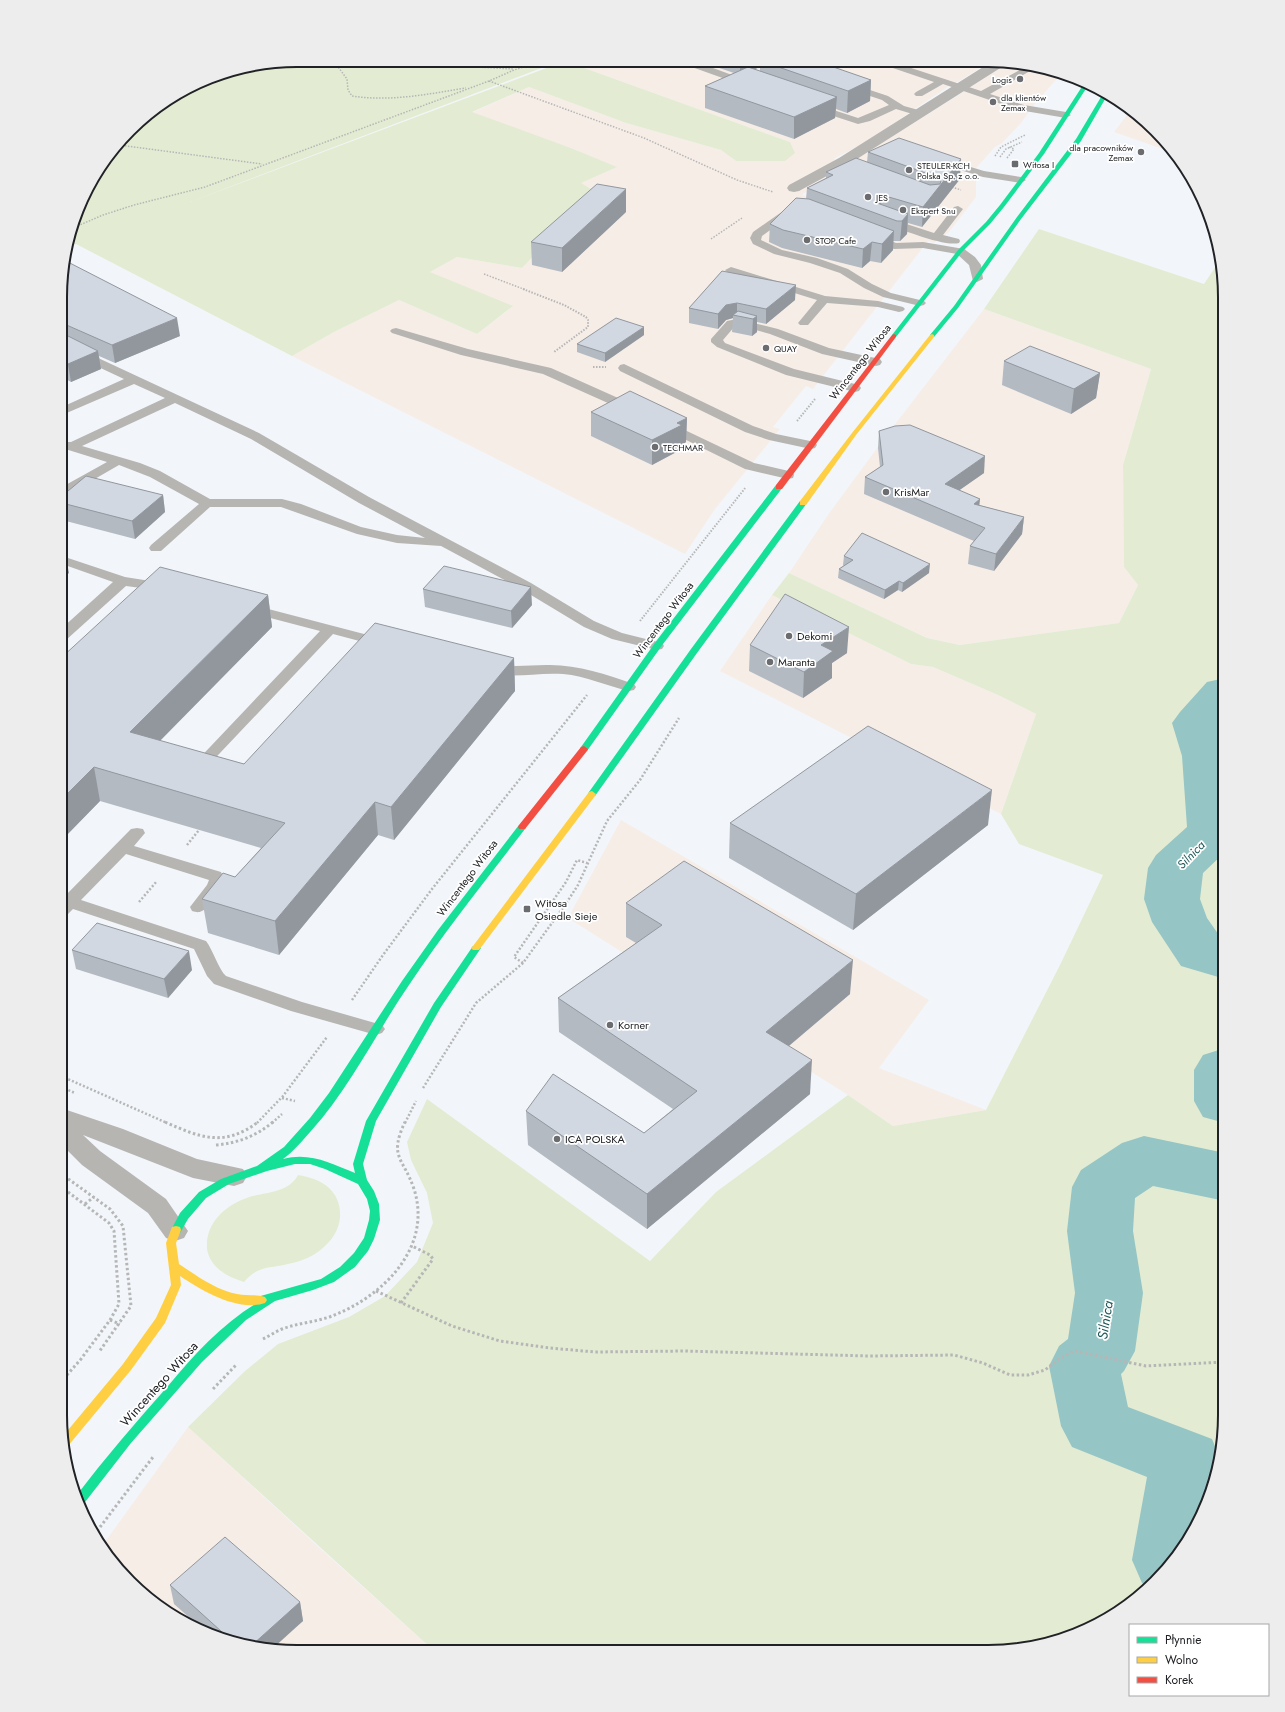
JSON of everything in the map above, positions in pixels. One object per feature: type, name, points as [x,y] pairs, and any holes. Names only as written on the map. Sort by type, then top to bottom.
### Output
[{"type":"main road","name":"Wincentego Witosa","points":[[259,1170],[288,1150],[302,1136],[333,1096],[376,1028],[441,932],[520,829],[585,748],[657,646],[811,445],[964,247],[988,223],[1041,154],[1084,88]]},
{"type":"main road","points":[[175,1267],[201,1284],[235,1299],[251,1302],[273,1299],[311,1286],[335,1276],[354,1261],[368,1239],[374,1223],[374,1205],[362,1180],[358,1164],[371,1121],[437,1005],[556,839],[591,795],[694,651],[854,434],[885,394],[936,334],[977,279],[1019,218],[1079,140],[1103,98]]},
{"type":"main road","points":[[68,1438],[127,1366],[161,1320],[176,1285],[171,1243],[182,1217],[194,1202],[210,1189],[234,1176],[289,1161],[306,1160],[331,1167],[362,1180]]},
{"type":"main road","name":"Wincentego Witosa","points":[[82,1497],[127,1440],[198,1359],[242,1317],[273,1299]]},
{"type":"street","points":[[794,188],[841,167],[878,139],[992,67]]},
{"type":"street","points":[[67,1119],[114,1136],[193,1168],[234,1176]]},
{"type":"street","points":[[67,1135],[91,1158],[157,1206],[175,1231]]},
{"type":"lane","points":[[700,67],[757,87]]},
{"type":"lane","points":[[899,67],[960,86],[1022,108],[1066,115]]},
{"type":"lane","points":[[982,94],[1026,70]]},
{"type":"lane","points":[[836,81],[885,98],[896,105],[919,113]]},
{"type":"lane","points":[[919,94],[942,81]]},
{"type":"lane","points":[[806,104],[858,121],[866,119],[896,105]]},
{"type":"lane","points":[[878,139],[891,144]]},
{"type":"lane","points":[[933,158],[983,174],[1021,180]]},
{"type":"lane","points":[[936,237],[958,209]]},
{"type":"lane","points":[[800,210],[783,215],[757,234],[755,238],[757,242],[778,252],[828,264],[844,271],[868,286],[917,308]]},
{"type":"lane","points":[[880,219],[964,247],[975,265],[977,279]]},
{"type":"lane","points":[[866,235],[894,246],[923,245],[964,247]]},
{"type":"lane","points":[[731,270],[824,299],[917,308]]},
{"type":"lane","points":[[804,323],[824,299]]},
{"type":"lane","points":[[855,388],[790,372],[721,345],[717,342],[717,339],[732,324],[737,322],[774,331],[826,351],[876,362]]},
{"type":"lane","points":[[396,331],[465,352],[547,371],[643,414]]},
{"type":"lane","points":[[72,350],[255,436],[364,500],[526,586],[604,631],[657,646]]},
{"type":"lane","points":[[624,368],[749,429],[783,440],[811,445]]},
{"type":"lane","points":[[67,409],[134,379]]},
{"type":"lane","points":[[67,445],[176,398]]},
{"type":"lane","points":[[657,421],[750,466],[788,475]]},
{"type":"lane","points":[[67,445],[155,474],[207,503],[282,503],[357,530],[397,539],[443,543]]},
{"type":"lane","points":[[67,489],[118,461]]},
{"type":"lane","points":[[156,548],[207,503]]},
{"type":"lane","points":[[67,562],[123,581],[176,590]]},
{"type":"lane","points":[[67,632],[123,581]]},
{"type":"lane","points":[[233,604],[398,647]]},
{"type":"lane","points":[[197,769],[330,629]]},
{"type":"lane","points":[[479,667],[499,671],[563,670],[599,677],[629,687]]},
{"type":"lane","points":[[67,904],[137,833]]},
{"type":"lane","points":[[123,848],[215,876],[217,880],[215,886],[198,907]]},
{"type":"lane","points":[[67,907],[200,945],[205,952],[215,976],[227,983],[297,1007],[376,1028]]},
{"type":"path","points":[[338,67],[347,79],[348,90],[352,96],[369,100],[392,100],[474,86]]},
{"type":"path","points":[[470,67],[514,70]]},
{"type":"path","points":[[78,226],[103,215],[128,207],[205,187],[262,164],[328,142],[523,67]]},
{"type":"path","points":[[489,81],[637,136],[737,180],[779,194]]},
{"type":"path","points":[[1014,149],[1006,145],[1026,135]]},
{"type":"path","points":[[124,146],[262,164]]},
{"type":"path","points":[[952,187],[964,190]]},
{"type":"path","points":[[484,274],[564,305],[586,317],[588,320],[588,327],[553,353]]},
{"type":"path","points":[[421,1093],[476,1002],[523,963],[566,905],[578,885],[587,863],[577,860],[566,882],[514,957],[523,963]]},
{"type":"path","points":[[67,1079],[173,1126],[205,1137],[235,1136],[254,1126],[266,1117],[282,1098]]},
{"type":"path","points":[[397,1143],[417,1099]]},
{"type":"path","points":[[213,1145],[230,1144],[259,1134],[283,1113]]},
{"type":"path","points":[[67,1178],[110,1209],[123,1226],[131,1306],[97,1355]]},
{"type":"path","points":[[67,1191],[109,1222],[114,1231],[119,1304],[101,1331],[67,1374]]},
{"type":"path","points":[[401,1303],[433,1259],[430,1254],[412,1246]]},
{"type":"path","points":[[376,1291],[452,1326],[500,1341],[550,1348],[588,1351],[684,1351],[869,1356],[954,1356],[983,1363],[1010,1375],[1028,1375],[1045,1370],[1059,1358],[1075,1351],[1146,1366],[1218,1362]]},
{"type":"path","points":[[212,1390],[229,1373]]},
{"type":"path","points":[[98,1530],[155,1454]]},
{"type":"shaded area","points":[[582,67],[981,67],[958,82],[952,84],[863,144],[835,158],[834,161],[845,165],[1002,67],[1033,71],[1058,78],[1033,106],[1021,123],[1002,143],[995,147],[976,168],[970,166],[960,171],[976,177],[976,197],[949,232],[934,243],[928,241],[813,389],[806,386],[773,427],[780,429],[715,509],[685,554],[292,356],[334,332],[399,300],[477,334],[512,307],[430,272],[457,257],[522,268],[595,190],[580,183],[616,167],[571,148],[471,113],[529,87],[626,123],[721,150],[736,161],[790,142]],"holes":[[[845,165],[850,167],[806,196],[802,195]]]},
{"type":"shaded area","points":[[1127,115],[1151,134],[1165,150],[1114,132]]},
{"type":"shaded area","points":[[984,309],[1151,369],[1123,465],[1124,567],[1138,585],[1119,623],[960,645],[927,638],[789,573],[830,512],[889,432]]},
{"type":"shaded area","points":[[772,595],[911,664],[933,667],[998,695],[1036,714],[1001,814],[720,671]]},
{"type":"shaded area","points":[[621,820],[929,1000],[879,1068],[986,1110],[893,1126],[848,1095],[568,918]]},
{"type":"shaded area","points":[[188,1427],[427,1645],[282,1645],[252,1641],[223,1633],[182,1614],[145,1588],[124,1567],[105,1542]]},
{"type":"green space","points":[[282,67],[544,67],[190,202],[549,67],[582,67],[790,142],[795,153],[785,161],[736,161],[721,150],[626,123],[529,87],[472,112],[571,148],[617,167],[581,183],[595,191],[522,268],[457,257],[430,272],[513,306],[477,334],[399,300],[334,332],[292,356],[76,244],[73,245],[79,223],[98,182],[124,145],[145,124],[182,98],[223,79],[252,71]]},
{"type":"green space","points":[[1039,229],[1204,284],[1216,266],[1218,282],[1218,1430],[1214,1460],[1206,1489],[1194,1517],[1179,1543],[1161,1567],[1140,1588],[1116,1606],[1090,1621],[1062,1633],[1033,1641],[1003,1645],[428,1645],[188,1427],[245,1371],[278,1344],[349,1317],[385,1296],[417,1262],[433,1223],[427,1193],[411,1160],[407,1142],[427,1099],[650,1261],[716,1192],[848,1095],[893,1126],[986,1110],[1060,965],[1103,875],[1019,844],[1001,814],[1036,714],[998,695],[933,667],[911,664],[772,595],[789,573],[927,638],[960,645],[1119,623],[1138,585],[1124,567],[1123,465],[1151,369],[984,309]]},
{"type":"green space","points":[[298,1175],[319,1181],[329,1188],[338,1201],[340,1216],[337,1230],[333,1237],[324,1247],[310,1257],[294,1263],[264,1268],[254,1273],[244,1282],[221,1271],[212,1261],[207,1249],[209,1232],[217,1218],[236,1202],[251,1196],[274,1192],[288,1186]]},
{"type":"building","points":[[748,67],[837,97],[794,117],[705,86]]},
{"type":"building","points":[[778,67],[833,67],[871,80],[848,91]]},
{"type":"building","points":[[899,138],[961,159],[923,207],[882,195],[876,198],[877,203],[908,214],[902,221],[897,221],[807,188],[833,175],[826,172],[856,158],[930,185],[940,184],[941,181],[939,178],[868,152]]},
{"type":"building","points":[[597,184],[626,189],[562,248],[531,242]]},
{"type":"building","points":[[796,198],[809,199],[894,231],[882,244],[872,242],[863,249],[783,230],[770,224]]},
{"type":"building","points":[[70,263],[177,318],[112,345],[67,325],[67,282]]},
{"type":"building","points":[[722,271],[796,285],[766,309],[737,303],[726,305],[718,314],[689,308]]},
{"type":"building","points":[[738,311],[757,316],[753,319],[733,315]]},
{"type":"building","points":[[616,318],[644,327],[605,353],[577,344]]},
{"type":"building","points":[[67,336],[98,351],[68,364]]},
{"type":"building","points":[[1030,346],[1100,373],[1074,389],[1004,361]]},
{"type":"building","points":[[630,391],[687,418],[677,423],[682,425],[652,440],[591,412]]},
{"type":"building","points":[[910,425],[985,456],[945,484],[980,499],[974,504],[1024,517],[996,554],[970,546],[985,528],[865,477],[883,465],[879,431],[895,426]]},
{"type":"building","points":[[86,476],[163,495],[132,521],[67,504],[67,492]]},
{"type":"building","points":[[862,533],[930,564],[903,583],[899,581],[885,590],[839,569],[853,560],[844,556]]},
{"type":"building","points":[[444,566],[531,587],[511,611],[423,589]]},
{"type":"building","points":[[160,567],[268,595],[130,732],[244,764],[375,623],[514,658],[391,807],[375,802],[275,921],[202,899],[223,873],[235,877],[285,823],[94,767],[67,794],[67,652]]},
{"type":"building","points":[[785,594],[849,627],[821,645],[833,651],[804,672],[750,645]]},
{"type":"building","points":[[868,726],[992,790],[856,894],[730,823]]},
{"type":"building","points":[[684,861],[853,960],[766,1032],[812,1060],[647,1194],[526,1111],[553,1074],[644,1133],[697,1091],[558,998],[662,925],[626,903]]},
{"type":"building","points":[[97,923],[189,951],[164,979],[72,950]]},
{"type":"building","points":[[225,1537],[300,1602],[256,1642],[223,1633],[170,1585]]},
{"type":"waterway","name":"Silnica","points":[[1218,701],[1198,723],[1208,756],[1214,832],[1176,868],[1172,899],[1180,922],[1201,952],[1218,957]]},
{"type":"waterway","name":"Silnica","points":[[1170,1555],[1186,1461],[1097,1426],[1084,1366],[1100,1351],[1109,1293],[1100,1231],[1104,1187],[1144,1160],[1218,1176]]},
{"type":"traffic: fast","points":[[894,336],[960,251],[988,223],[1002,206],[1041,154],[1084,88]]},
{"type":"traffic: fast","points":[[932,336],[956,307],[1019,218],[1079,140],[1103,98]]},
{"type":"traffic: fast","points":[[584,749],[660,642],[779,487]]},
{"type":"traffic: fast","points":[[592,794],[694,651],[803,503]]},
{"type":"traffic: fast","points":[[259,1170],[288,1150],[314,1121],[333,1096],[405,983],[441,932],[522,827]]},
{"type":"traffic: fast","points":[[362,1181],[358,1164],[371,1121],[437,1005],[476,948]]},
{"type":"traffic: fast","points":[[176,1230],[184,1216],[193,1205],[213,1188],[238,1176],[281,1163],[300,1160],[315,1162],[334,1168],[362,1181],[367,1187],[372,1199],[375,1211],[375,1220],[369,1239],[358,1256],[344,1270],[325,1282],[261,1300]]},
{"type":"traffic: fast","points":[[82,1497],[127,1440],[198,1359],[242,1317],[270,1300]]},
{"type":"traffic: slow","points":[[803,503],[854,434],[932,336]]},
{"type":"traffic: slow","points":[[476,948],[592,794]]},
{"type":"traffic: slow","points":[[68,1438],[127,1367],[161,1320],[176,1285],[171,1243],[176,1230]]},
{"type":"traffic: slow","points":[[175,1267],[194,1280],[226,1296],[238,1299],[261,1300]]},
{"type":"traffic: jam","points":[[779,487],[894,336]]},
{"type":"traffic: jam","points":[[522,827],[584,749]]},
{"type":"place","name":"Logis","points":[[1020,79]]},
{"type":"place","name":"dla klientów Zemax","points":[[993,102]]},
{"type":"place","name":"dla pracowników Zemax","points":[[1141,152]]},
{"type":"place","name":"Witosa I","points":[[1015,164]]},
{"type":"place","name":"STEULER-KCH Polska Sp. z o.o.","points":[[909,170]]},
{"type":"place","name":"JES","points":[[868,197]]},
{"type":"place","name":"Ekspert Snu","points":[[903,210]]},
{"type":"place","name":"STOP Cafe","points":[[807,240]]},
{"type":"place","name":"QUAY","points":[[766,348]]},
{"type":"place","name":"TECHMAR","points":[[655,447]]},
{"type":"place","name":"KrisMar","points":[[886,492]]},
{"type":"place","name":"Dekomi","points":[[789,636]]},
{"type":"place","name":"Maranta","points":[[770,662]]},
{"type":"place","name":"Witosa Osiedle Sieje","points":[[527,909]]},
{"type":"place","name":"Korner","points":[[610,1025]]},
{"type":"place","name":"ICA POLSKA","points":[[557,1139]]}]
